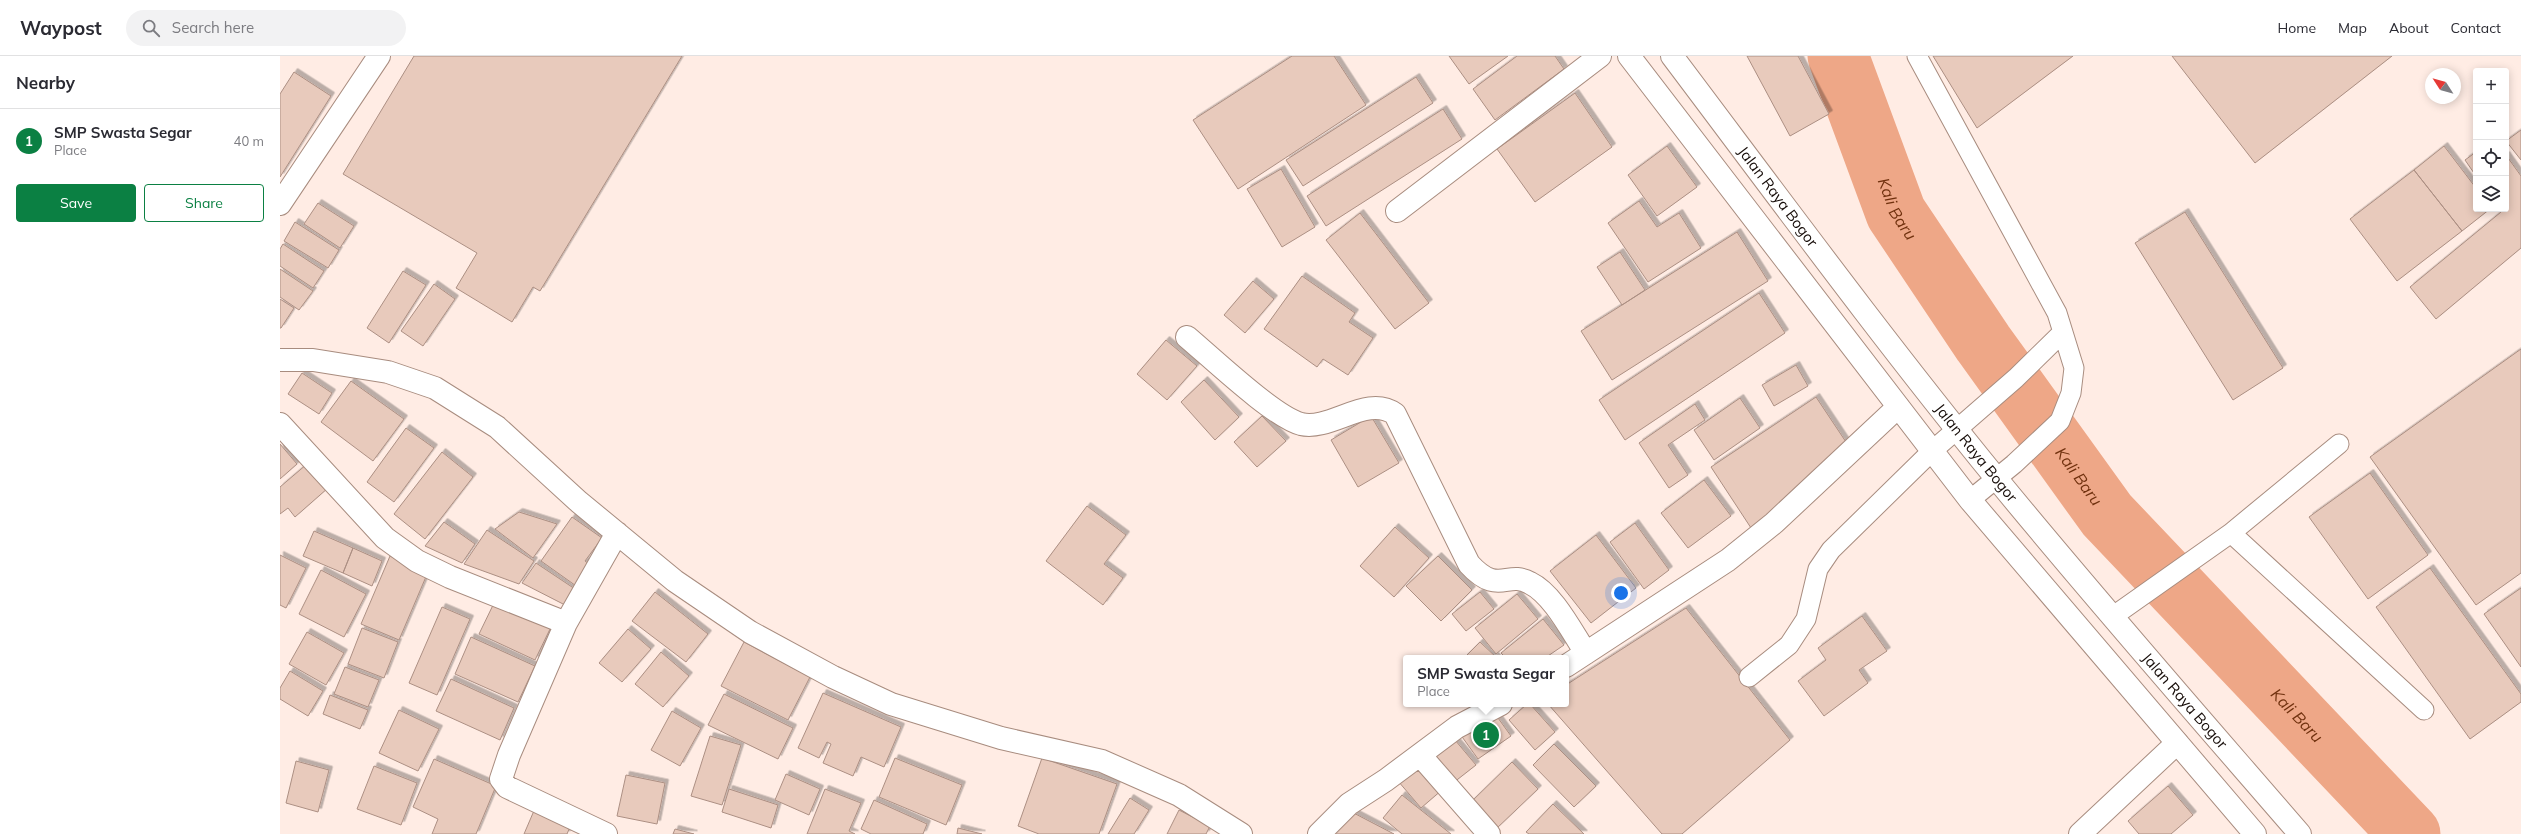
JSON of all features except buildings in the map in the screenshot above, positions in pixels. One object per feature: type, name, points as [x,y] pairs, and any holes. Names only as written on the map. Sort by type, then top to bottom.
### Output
[{"type":"main road","points":[[280,204],[380,56]]},
{"type":"main road","points":[[1397,212],[1600,56]]},
{"type":"main road","points":[[1629,56],[1970,500],[2255,834]]},
{"type":"main road","name":"Jalan Raya Bogor","points":[[1672,56],[1963,423],[1996,478],[2112,617],[2300,834]]},
{"type":"main road","points":[[1187,337],[1269,405],[1291,420],[1311,425],[1375,408],[1381,408],[1395,414],[1469,564],[1488,579],[1496,582],[1517,580],[1530,582],[1541,591],[1586,653]]},
{"type":"main road","points":[[280,360],[313,360],[388,372],[435,388],[497,427],[579,502],[675,581],[750,632],[833,677],[891,704],[1001,738],[1102,761],[1180,795],[1241,834]]},
{"type":"main road","points":[[1569,664],[1728,560],[1774,523],[1898,407]]},
{"type":"main road","points":[[280,424],[385,538],[417,561],[450,577],[566,623]]},
{"type":"main road","points":[[606,834],[507,786],[501,779],[509,755],[566,623],[617,533]]},
{"type":"main road","points":[[1319,834],[1349,804],[1420,756],[1457,727],[1495,707]]},
{"type":"main road","points":[[2080,834],[2177,743]]},
{"type":"main road","points":[[1420,756],[1489,834]]},
{"type":"lane","points":[[1917,56],[2057,313],[2074,368],[2071,393],[2060,421],[2014,464],[1970,500]]},
{"type":"lane","points":[[1749,677],[1789,645],[1806,619],[1818,569],[1831,550],[1932,451],[2016,378],[2063,332]]},
{"type":"lane","points":[[2112,617],[2231,532],[2339,444]]},
{"type":"lane","points":[[2231,532],[2424,710]]},
{"type":"waterway","name":"Kali Baru","points":[[1838,56],[1896,213],[1983,343],[2107,515],[2410,834]]},
{"type":"place","name":"SMP Swasta Segar","points":[[1486,735]]}]
